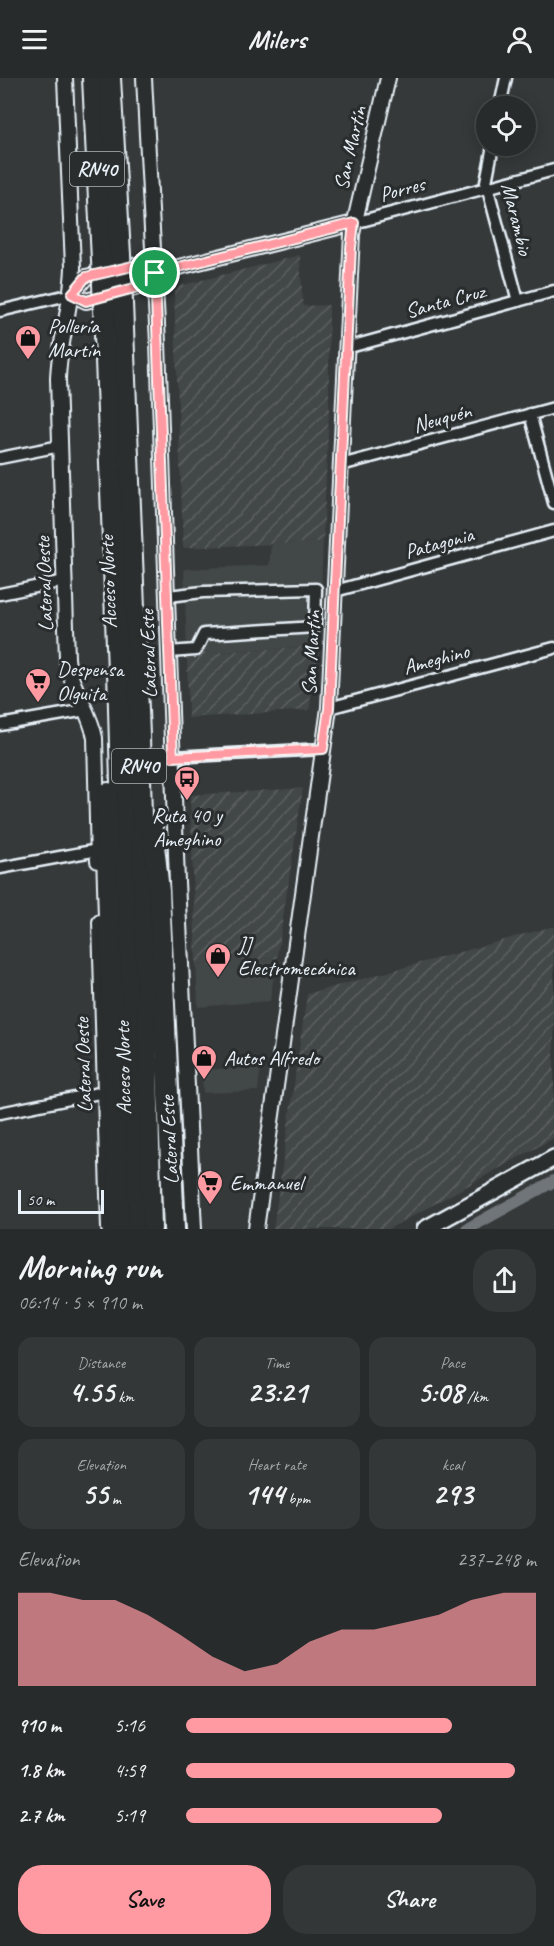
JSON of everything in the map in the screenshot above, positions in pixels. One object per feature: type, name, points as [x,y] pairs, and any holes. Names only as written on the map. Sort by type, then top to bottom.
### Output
[{"type":"highway","name":"Acceso Norte","points":[[92,78],[111,258],[139,736],[151,1229]]},
{"type":"highway","name":"Acceso Norte","points":[[110,78],[116,166],[111,258]]},
{"type":"highway","points":[[116,166],[119,78]]},
{"type":"highway","name":"Acceso Norte","points":[[113,306],[118,670],[133,1229]]},
{"type":"highway","points":[[118,670],[111,744],[107,854],[119,1229]]},
{"type":"highway","points":[[139,736],[154,836],[159,891],[174,1229]]},
{"type":"main road","points":[[425,1229],[554,1158]]},
{"type":"street","name":"Lateral Oeste","points":[[65,78],[72,227],[72,294],[58,369],[68,665],[95,738],[109,1229]]},
{"type":"street","name":"Lateral Este","points":[[144,78],[155,273],[194,1229]]},
{"type":"street","name":"San Martín","points":[[256,1229],[329,708],[351,241],[388,78]]},
{"type":"street","points":[[502,96],[506,78]]},
{"type":"street","name":"Marambio","points":[[491,156],[487,188],[518,301]]},
{"type":"street","name":"Porres","points":[[72,294],[86,301],[138,287],[155,273],[554,170]]},
{"type":"street","name":"Porres","points":[[0,311],[72,294],[86,277],[137,265],[155,273]]},
{"type":"street","name":"Santa Cruz","points":[[346,348],[554,291]]},
{"type":"street","name":"Neuquén","points":[[341,465],[554,408]]},
{"type":"street","points":[[530,414],[554,502]]},
{"type":"street","points":[[0,458],[60,446]]},
{"type":"street","name":"Patagonia","points":[[335,591],[554,531]]},
{"type":"street","points":[[0,594],[65,581]]},
{"type":"street","points":[[168,596],[203,592],[316,589],[315,627],[204,634],[196,650],[169,652]]},
{"type":"street","name":"Ameghino","points":[[329,708],[554,648]]},
{"type":"street","points":[[0,725],[86,710]]},
{"type":"street","points":[[173,757],[323,749]]},
{"type":"street","points":[[0,868],[98,850]]},
{"type":"street","points":[[0,1113],[104,1092]]},
{"type":"shaded area","points":[[300,255],[303,306],[329,305],[329,413],[323,542],[183,548],[174,293],[179,286]]},
{"type":"shaded area","points":[[323,542],[319,646],[187,654],[184,569],[269,565],[271,544]]},
{"type":"shaded area","points":[[319,646],[318,668],[312,668],[310,710],[188,718],[187,654]]},
{"type":"shaded area","points":[[303,788],[277,958],[196,964],[190,795]]},
{"type":"shaded area","points":[[554,926],[554,1138],[389,1229],[273,1229],[307,994]]},
{"type":"shaded area","points":[[277,958],[270,1001],[198,1007],[196,964]]},
{"type":"shaded area","points":[[261,1066],[258,1091],[203,1093],[202,1070]]},
{"type":"waterway","points":[[467,1229],[554,1181]]},
{"type":"place","name":"Pollería Martín","points":[[28,361]]},
{"type":"place","name":"Despensa Olguita","points":[[38,704]]},
{"type":"place","name":"Ruta 40 y Ameghino","points":[[187,802]]},
{"type":"place","name":"JJ Electromecánica","points":[[218,979]]},
{"type":"place","name":"Autos Alfredo","points":[[204,1081]]},
{"type":"place","name":"Emmanuel","points":[[210,1206]]},
{"type":"route","points":[[155,273],[138,287],[86,301],[72,294],[86,277],[137,265],[155,273],[173,757],[323,749],[329,708],[354,223],[155,273]]}]
